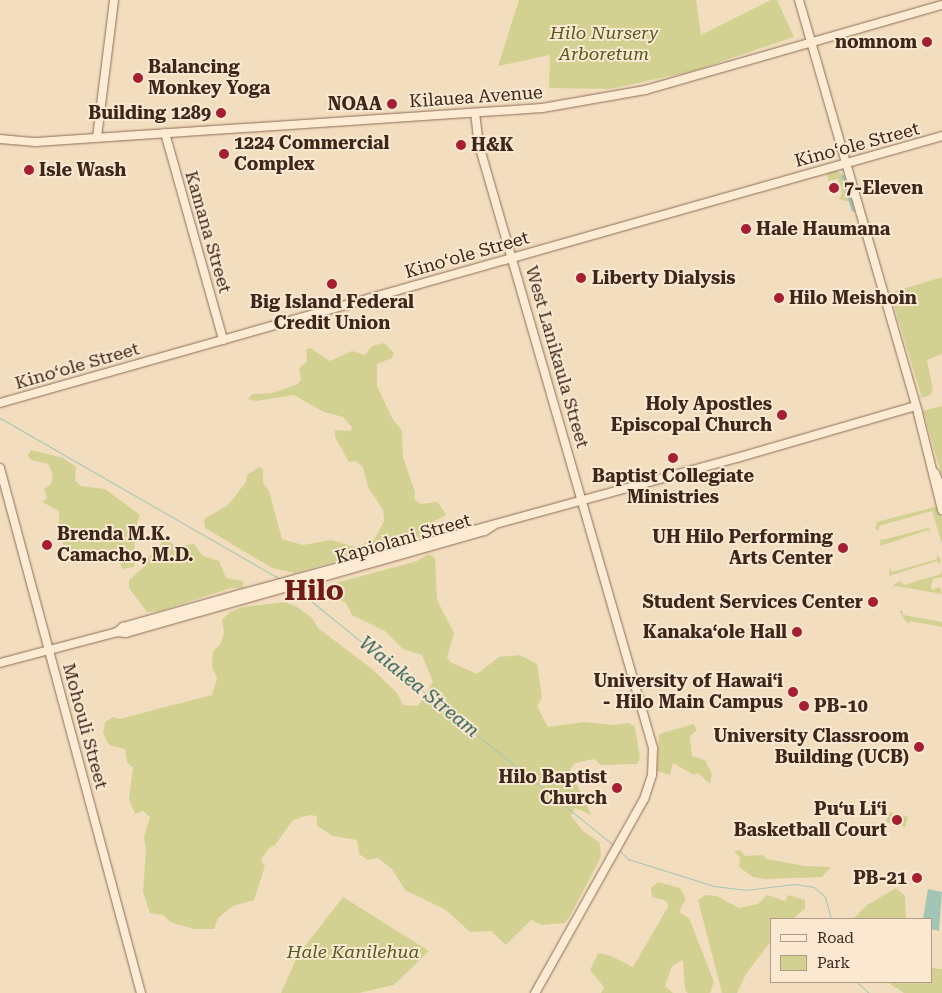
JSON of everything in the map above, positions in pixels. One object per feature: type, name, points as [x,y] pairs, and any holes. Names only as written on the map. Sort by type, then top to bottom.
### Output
[{"type":"street","points":[[97,137],[114,0]]},
{"type":"street","points":[[799,0],[916,406],[942,510]]},
{"type":"street","name":"Kilauea Avenue","points":[[0,139],[36,142],[534,109],[619,96],[811,44],[942,5]]},
{"type":"street","name":"West Lanikaula Street","points":[[475,113],[480,145],[653,748],[649,786],[535,993]]},
{"type":"street","name":"Kamana Street","points":[[164,133],[222,340]]},
{"type":"street","name":"Kinoʻole Street","points":[[0,403],[942,136]]},
{"type":"street","name":"Kapiolani Street","points":[[117,632],[123,627],[276,584],[306,579],[485,531],[494,526],[582,500],[916,406]]},
{"type":"street","name":"Mohouli Street","points":[[0,468],[141,993]]},
{"type":"street","points":[[932,468],[942,490]]},
{"type":"street","name":"Kapiolani Street","points":[[0,663],[117,632],[126,633],[283,589],[306,579]]},
{"type":"green space","name":"Hilo Nursery Arboretum","points":[[519,0],[696,0],[701,35],[771,0],[777,0],[794,37],[693,71],[610,89],[549,88],[550,55],[498,66]]},
{"type":"green space","points":[[834,170],[844,175],[841,176],[849,202],[839,199],[842,193],[838,179],[828,181],[827,172]]},
{"type":"green space","points":[[942,277],[942,354],[927,360],[933,390],[930,395],[922,398],[890,293]]},
{"type":"green space","points":[[384,343],[394,353],[392,358],[377,364],[377,386],[392,418],[402,431],[403,457],[415,492],[414,499],[421,504],[438,502],[446,515],[431,523],[431,534],[295,573],[272,568],[205,528],[204,519],[228,505],[246,482],[247,475],[259,467],[263,469],[263,483],[269,491],[282,539],[303,545],[331,540],[355,547],[374,540],[384,521],[383,510],[368,487],[363,467],[356,461],[349,462],[335,437],[335,430],[351,431],[352,427],[343,417],[324,412],[294,395],[256,401],[248,399],[252,394],[272,393],[298,384],[301,379],[299,368],[307,362],[306,350],[310,348],[330,361],[352,351],[365,355],[372,346]]},
{"type":"green space","points":[[942,406],[942,476],[923,411]]},
{"type":"green space","points":[[31,450],[63,458],[76,467],[75,480],[81,486],[105,489],[140,515],[135,530],[134,567],[122,569],[119,557],[107,549],[96,555],[78,555],[71,560],[60,538],[63,529],[59,524],[59,511],[42,502],[47,498],[44,489],[51,484],[53,474],[48,464],[31,460],[28,456]]},
{"type":"green space","points":[[938,506],[942,519],[942,544],[932,511],[879,526],[879,531],[875,529],[877,522]]},
{"type":"green space","points":[[927,524],[931,533],[928,530],[880,546],[881,537],[882,540],[928,528]]},
{"type":"green space","points":[[165,539],[176,546],[194,544],[203,556],[219,561],[226,578],[243,581],[243,588],[231,588],[160,611],[147,612],[129,588],[129,580],[145,566],[147,559]]},
{"type":"green space","points":[[428,554],[435,558],[437,600],[454,633],[447,657],[450,662],[477,674],[499,657],[520,655],[537,664],[542,698],[537,706],[548,727],[584,722],[614,725],[629,723],[635,727],[640,758],[637,764],[601,765],[594,759],[575,763],[570,769],[591,815],[575,808],[571,816],[583,831],[600,843],[601,857],[569,918],[564,923],[542,925],[531,920],[506,945],[491,931],[470,932],[446,910],[405,890],[392,869],[378,858],[368,860],[359,854],[357,840],[333,836],[317,826],[317,816],[309,815],[293,820],[275,845],[269,848],[261,860],[265,866],[254,900],[233,906],[218,918],[214,929],[194,929],[170,922],[163,915],[150,913],[143,892],[146,850],[144,837],[150,817],[143,811],[135,814],[129,799],[133,768],[127,762],[125,749],[109,745],[103,733],[105,722],[113,717],[119,719],[212,695],[217,678],[212,667],[213,651],[220,645],[224,633],[222,620],[230,612],[243,607],[284,602],[296,606],[312,618],[318,628],[372,669],[397,693],[403,705],[418,706],[433,682],[422,655],[403,649],[385,631],[352,615],[346,603],[323,591],[325,586],[417,561]]},
{"type":"green space","points":[[937,555],[941,560],[939,565],[937,561],[889,576],[890,567],[892,572],[937,559]]},
{"type":"green space","points":[[942,570],[942,577],[933,579],[931,586],[932,590],[940,587],[942,594],[896,586],[893,588],[894,584],[901,581],[904,585],[941,574]]},
{"type":"green space","points":[[899,611],[903,611],[903,615],[942,622],[942,627],[910,621],[908,624]]},
{"type":"green space","points":[[693,724],[697,730],[690,736],[692,756],[705,760],[712,774],[710,784],[698,773],[694,775],[673,763],[670,775],[657,771],[659,734]]},
{"type":"green space","name":"Puʻu Liʻi Basketball Court","points":[[889,812],[908,817],[905,827],[886,822]]},
{"type":"green space","points":[[740,850],[745,856],[762,855],[767,859],[804,866],[831,867],[822,877],[765,879],[753,877],[739,867],[740,858],[734,851]]},
{"type":"green space","points":[[658,882],[680,888],[686,899],[679,912],[689,918],[714,982],[710,993],[688,993],[685,990],[683,960],[672,966],[665,986],[673,993],[601,993],[604,987],[590,970],[598,953],[609,955],[633,967],[668,907],[667,901],[652,897],[651,888]]},
{"type":"green space","points":[[896,888],[905,896],[906,918],[854,918],[867,905]]},
{"type":"green space","points":[[705,895],[717,896],[739,908],[758,904],[767,895],[785,901],[788,895],[805,900],[805,908],[794,918],[770,918],[770,942],[746,974],[737,993],[722,993],[698,900]]},
{"type":"green space","name":"Hale Kanilehua","points":[[343,897],[429,951],[394,985],[359,993],[281,993],[298,955]]},
{"type":"green space","points":[[932,968],[942,969],[942,993],[904,993],[889,983],[932,983]]},
{"type":"shaded area","points":[[844,175],[855,211],[852,212],[841,176]]},
{"type":"shaded area","points":[[928,889],[942,892],[939,931],[932,929],[932,918],[923,918]]},
{"type":"waterway","name":"Waiakea Stream","points":[[0,418],[280,579]]},
{"type":"waterway","name":"Waiakea Stream","points":[[296,589],[614,846]]},
{"type":"waterway","name":"Waiakea Stream","points":[[619,850],[628,859],[714,886],[745,890],[795,884],[814,887],[825,897],[831,918]]},
{"type":"waterway","name":"Waiakea Stream","points":[[858,983],[869,993]]},
{"type":"place","name":"nomnom","points":[[927,42]]},
{"type":"place","name":"Balancing Monkey Yoga","points":[[138,78]]},
{"type":"place","name":"NOAA","points":[[392,104]]},
{"type":"place","name":"Building 1289","points":[[221,113]]},
{"type":"place","name":"H&K","points":[[461,145]]},
{"type":"place","name":"1224 Commercial Complex","points":[[224,154]]},
{"type":"place","name":"Isle Wash","points":[[29,170]]},
{"type":"place","name":"7-Eleven","points":[[834,188]]},
{"type":"place","name":"Hale Haumana","points":[[746,229]]},
{"type":"place","name":"Liberty Dialysis","points":[[581,278]]},
{"type":"place","name":"Big Island Federal Credit Union","points":[[332,284]]},
{"type":"place","name":"Hilo Meishoin","points":[[779,298]]},
{"type":"place","name":"Holy Apostles Episcopal Church","points":[[782,415]]},
{"type":"place","name":"Baptist Collegiate Ministries","points":[[673,458]]},
{"type":"place","name":"Brenda M.K. Camacho, M.D.","points":[[47,545]]},
{"type":"place","name":"UH Hilo Performing Arts Center","points":[[843,548]]},
{"type":"place","name":"Student Services Center","points":[[873,602]]},
{"type":"place","name":"Kanakaʻole Hall","points":[[797,632]]},
{"type":"place","name":"University of Hawaiʻi - Hilo Main Campus","points":[[793,692]]},
{"type":"place","name":"PB-10","points":[[804,706]]},
{"type":"place","name":"University Classroom Building (UCB)","points":[[919,747]]},
{"type":"place","name":"Hilo Baptist Church","points":[[617,788]]},
{"type":"place","name":"Puʻu Liʻi Basketball Court","points":[[897,820]]},
{"type":"place","name":"PB-21","points":[[917,878]]},
{"type":"district","name":"Hilo","points":[[314,591]]}]
